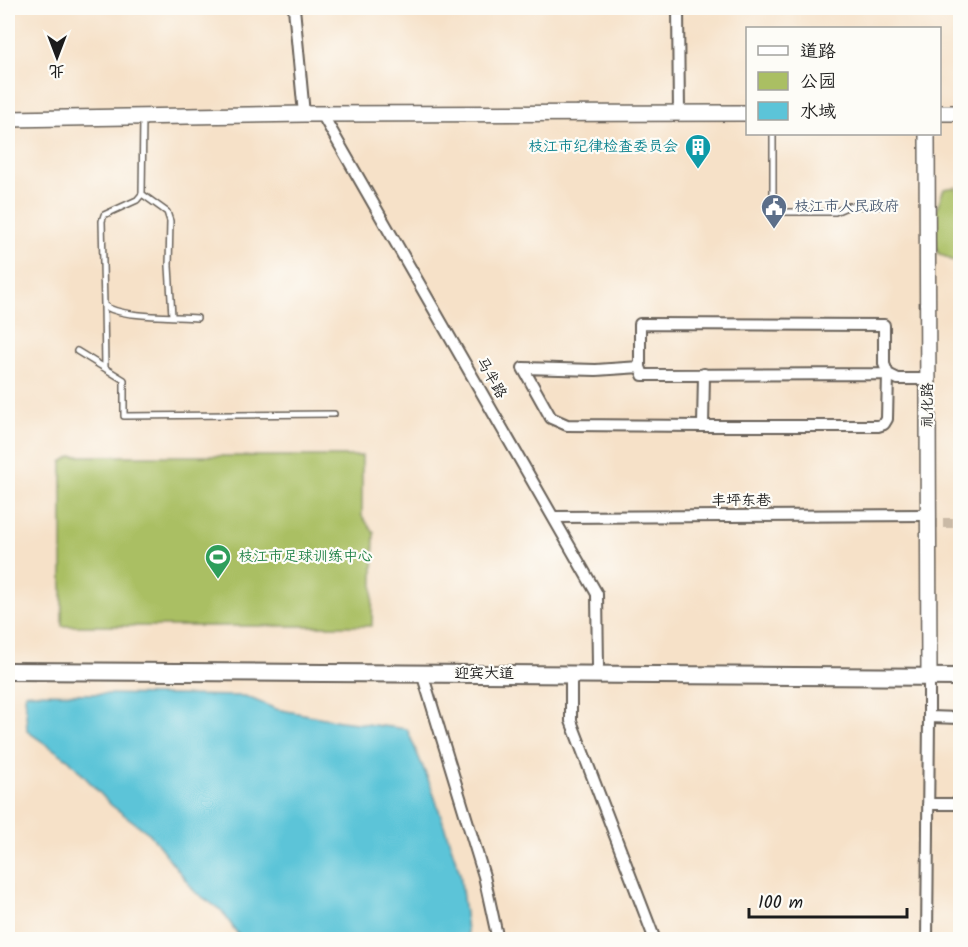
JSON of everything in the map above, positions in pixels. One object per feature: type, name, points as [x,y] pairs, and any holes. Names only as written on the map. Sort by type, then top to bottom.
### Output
[{"type":"main road","name":"迎宾大道","points":[[8,662],[598,666],[929,672],[960,677]]},
{"type":"main road","name":"迎宾大道","points":[[8,671],[571,675],[929,672],[960,668]]},
{"type":"street","points":[[294,8],[304,114]]},
{"type":"street","points":[[678,8],[679,114]]},
{"type":"street","points":[[8,119],[304,114],[746,113]]},
{"type":"street","points":[[941,113],[960,113]]},
{"type":"street","name":"马半路","points":[[322,114],[597,594],[598,666]]},
{"type":"street","name":"礼化路","points":[[927,135],[929,672]]},
{"type":"street","points":[[640,367],[596,370],[523,368],[551,418],[567,425],[878,426],[885,424],[887,419],[888,374],[884,364],[884,325],[640,324],[640,367],[643,375],[888,374],[898,379],[928,379]]},
{"type":"street","points":[[704,374],[704,426]]},
{"type":"street","name":"丰坪东巷","points":[[554,517],[928,515]]},
{"type":"street","points":[[927,939],[929,672]]},
{"type":"street","points":[[423,674],[484,876],[498,939]]},
{"type":"street","points":[[571,675],[570,722],[655,939]]},
{"type":"street","points":[[929,717],[960,718]]},
{"type":"street","points":[[928,804],[960,804]]},
{"type":"lane","points":[[105,368],[102,221],[104,215],[136,200],[142,194],[143,117]]},
{"type":"lane","points":[[773,135],[773,212],[835,212],[849,206],[891,206]]},
{"type":"lane","points":[[142,194],[167,212],[170,222],[169,266],[172,316]]},
{"type":"lane","points":[[104,305],[110,310],[129,313],[197,318]]},
{"type":"lane","points":[[77,351],[124,380],[124,416],[334,414]]},
{"type":"green space","points":[[956,187],[960,200],[960,261],[953,261],[938,253],[934,227],[944,189]]},
{"type":"green space","name":"枝江市足球训练中心","points":[[72,456],[362,456],[362,516],[374,533],[372,626],[62,626],[62,462]]},
{"type":"water","points":[[25,693],[245,696],[276,709],[340,721],[407,729],[432,789],[460,873],[468,939],[241,939],[222,911],[195,892],[150,834],[111,805],[69,760],[27,731]]},
{"type":"tunnel","points":[[928,523],[960,523]]},
{"type":"place","name":"枝江市纪律检查委员会","points":[[698,170]]},
{"type":"place","name":"枝江市人民政府","points":[[774,230]]},
{"type":"place","name":"枝江市足球训练中心","points":[[218,580]]}]
